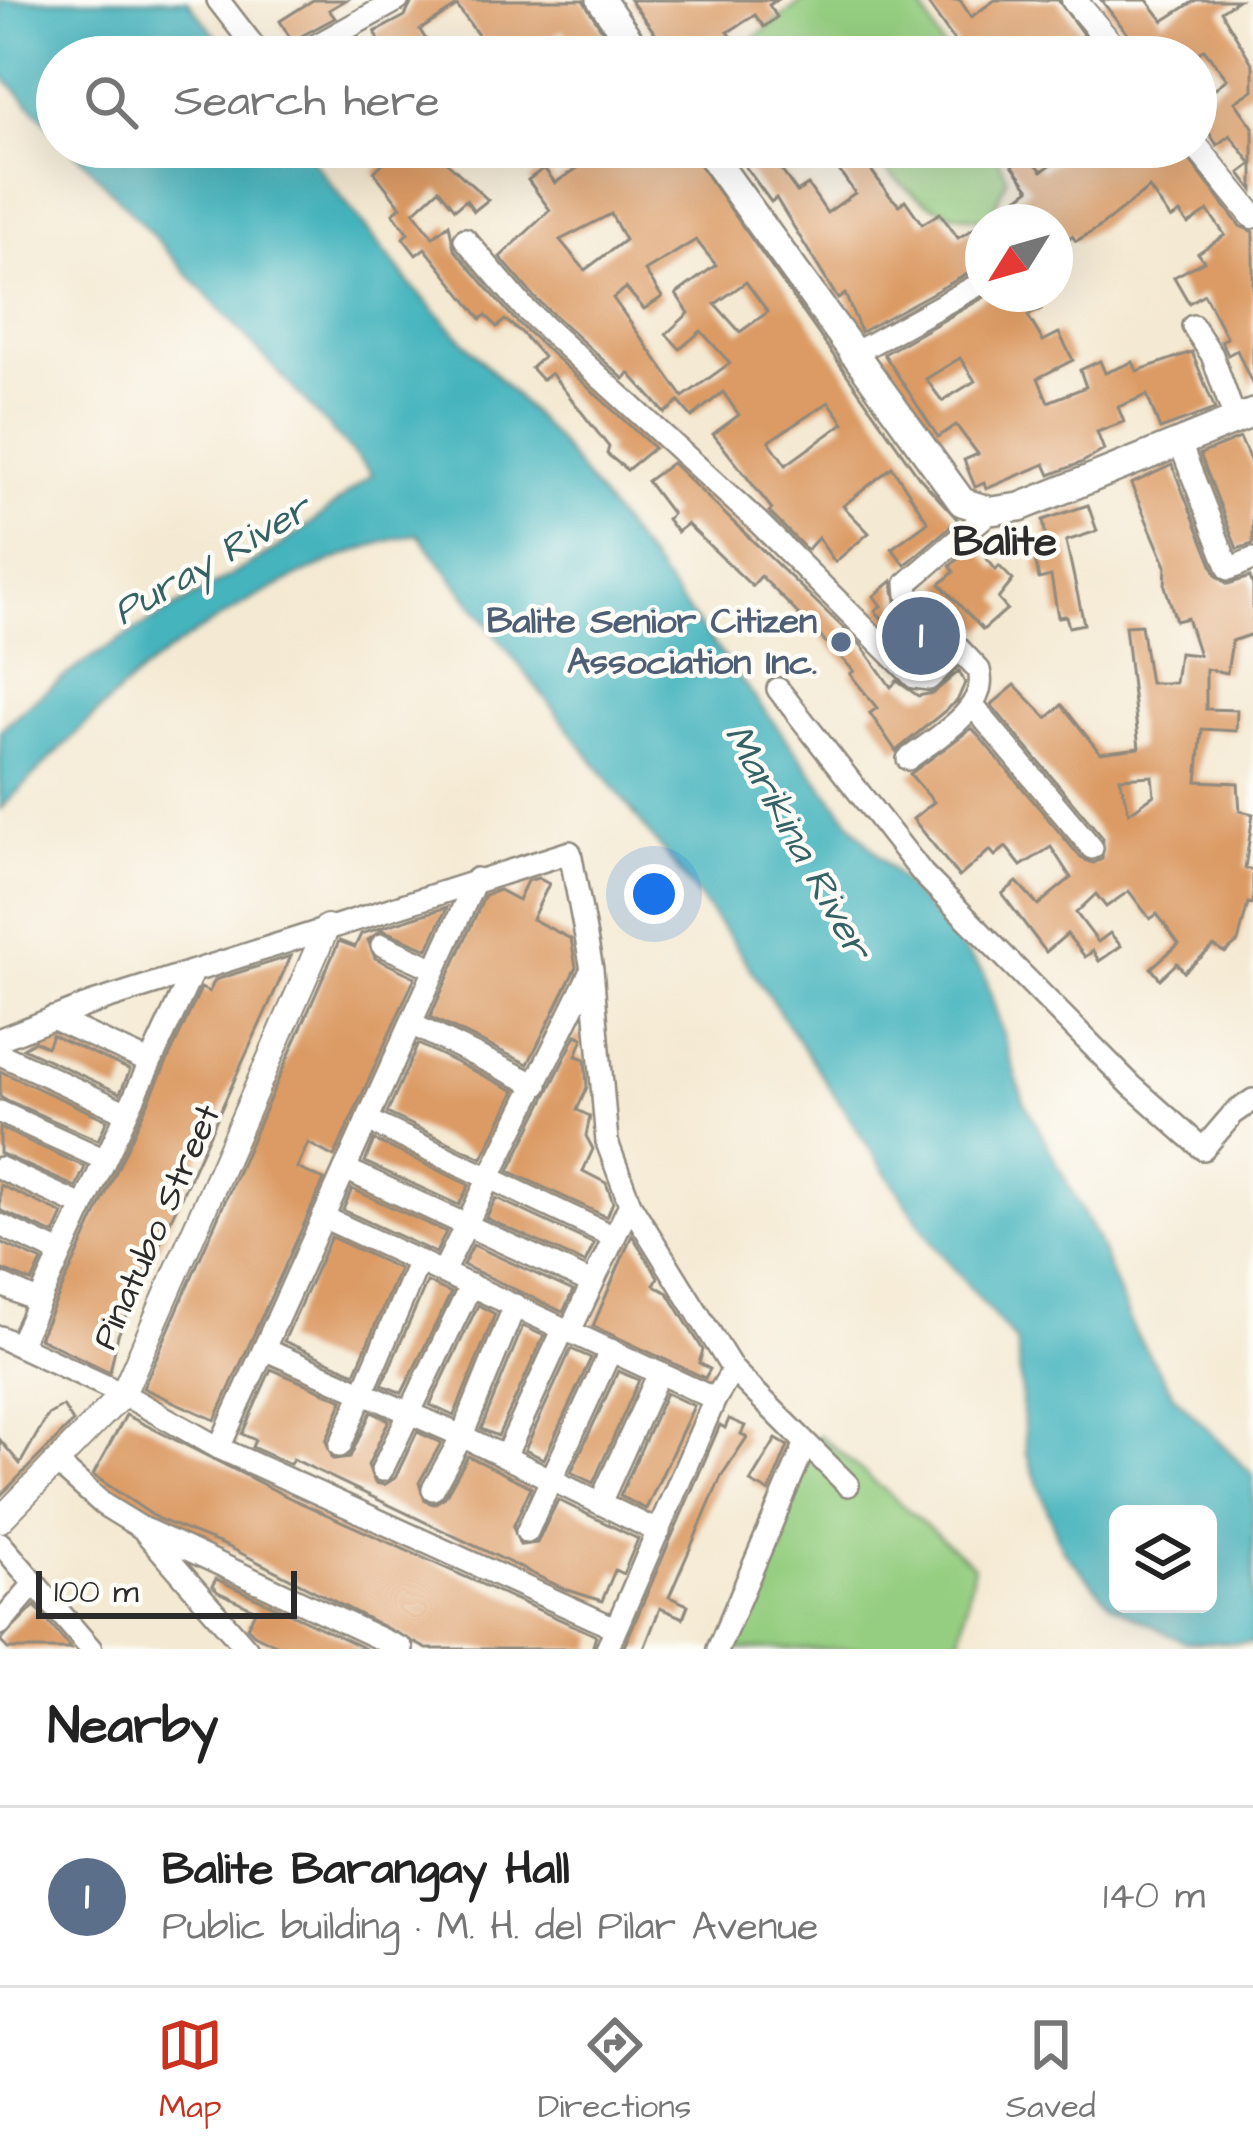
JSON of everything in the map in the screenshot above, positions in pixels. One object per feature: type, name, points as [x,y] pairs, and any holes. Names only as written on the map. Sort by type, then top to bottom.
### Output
[{"type":"main road","points":[[601,0],[626,36]]},
{"type":"main road","points":[[720,168],[962,502],[991,512],[1020,506],[1244,416]]},
{"type":"street","points":[[218,0],[246,36]]},
{"type":"street","points":[[333,36],[398,0]]},
{"type":"street","points":[[1074,0],[1104,36]]},
{"type":"street","points":[[1214,168],[1253,216]]},
{"type":"street","points":[[465,239],[538,322],[757,521],[914,677],[928,679],[959,650]]},
{"type":"street","points":[[851,355],[965,292]]},
{"type":"street","points":[[1193,326],[1244,416]]},
{"type":"street","points":[[1179,441],[1229,568],[1253,559]]},
{"type":"street","points":[[908,759],[973,706],[983,683],[979,670],[908,595],[907,583],[991,512]]},
{"type":"street","points":[[778,688],[923,874],[1132,1086],[1203,1149],[1233,1114],[1253,1100]]},
{"type":"street","points":[[973,706],[1092,848]]},
{"type":"street","points":[[1,1045],[52,1018],[570,851],[592,969],[607,1142],[630,1204],[733,1370],[848,1485]]},
{"type":"street","points":[[219,1448],[476,879]]},
{"type":"street","name":"Pinatubo Street","points":[[0,1520],[123,1394],[327,927]]},
{"type":"street","points":[[382,945],[435,969]]},
{"type":"street","points":[[443,1272],[592,969]]},
{"type":"street","points":[[192,973],[37,1301],[10,1341],[611,1639],[715,1399],[733,1370]]},
{"type":"street","points":[[52,1018],[149,1062]]},
{"type":"street","points":[[411,1024],[537,1085]]},
{"type":"street","points":[[1,1045],[125,1112]]},
{"type":"street","points":[[0,1112],[103,1159]]},
{"type":"street","points":[[368,1120],[614,1237]]},
{"type":"street","points":[[0,1168],[80,1205]]},
{"type":"street","points":[[345,1169],[592,1282]]},
{"type":"street","points":[[505,1456],[630,1204]]},
{"type":"street","points":[[323,1216],[715,1399]]},
{"type":"street","points":[[0,1225],[60,1252]]},
{"type":"street","points":[[340,1446],[419,1261]]},
{"type":"street","points":[[0,1284],[37,1301]]},
{"type":"street","points":[[382,1470],[413,1414],[471,1285]]},
{"type":"street","points":[[433,1489],[461,1436],[515,1305]]},
{"type":"street","points":[[266,1350],[505,1456],[659,1532]]},
{"type":"street","points":[[527,1532],[611,1350]]},
{"type":"street","points":[[600,1503],[659,1373]]},
{"type":"street","points":[[718,1649],[806,1445]]},
{"type":"street","points":[[56,1462],[104,1505],[140,1527],[402,1649]]},
{"type":"street","points":[[140,1527],[247,1649]]},
{"type":"street","points":[[0,1543],[92,1649]]},
{"type":"street","points":[[0,1624],[34,1585]]},
{"type":"green space","points":[[804,0],[918,0],[937,36],[757,36]]},
{"type":"green space","points":[[884,168],[1002,168],[1007,177],[996,204],[965,204],[965,216],[918,197]]},
{"type":"green space","points":[[819,1435],[974,1566],[958,1649],[732,1649]]},
{"type":"water","points":[[0,0],[187,0],[216,36],[36,36],[36,111],[0,73]]},
{"type":"water","name":"Marikina River","points":[[90,168],[319,168],[411,285],[555,438],[858,832],[984,973],[1023,1099],[1097,1239],[1134,1331],[1175,1396],[1253,1475],[1253,1643],[1184,1642],[1128,1613],[1217,1613],[1217,1505],[1109,1505],[1109,1602],[1062,1549],[1026,1452],[1017,1343],[934,1245],[731,939],[418,534],[311,570],[166,653],[86,723],[0,809],[0,730],[94,656],[276,549],[372,474]]},
{"type":"building","points":[[313,0],[346,0],[329,10],[335,18],[301,36],[289,36],[280,21]]},
{"type":"building","points":[[413,0],[583,0],[606,36],[567,36],[563,30],[553,36],[479,36],[457,6],[420,30],[424,36],[377,36],[375,32],[405,16]]},
{"type":"building","points":[[630,0],[777,0],[769,5],[777,17],[764,27],[755,15],[728,32],[731,36],[657,36]]},
{"type":"building","points":[[925,0],[960,0],[971,17],[995,0],[1058,0],[1085,36],[951,36]]},
{"type":"building","points":[[1101,0],[1147,0],[1163,21],[1196,0],[1238,0],[1221,11],[1253,65],[1253,90],[1235,102],[1253,127],[1253,190],[1240,173],[1252,164],[1230,135],[1217,145],[1217,87],[1227,79],[1217,66],[1217,36],[1129,36]]},
{"type":"building","points":[[378,168],[453,168],[488,200],[474,211],[466,200],[455,209],[439,189],[414,212],[433,237],[449,224],[454,249],[513,318],[654,448],[627,470],[607,454],[609,447],[551,373],[542,380],[531,368],[543,357],[521,332],[505,320],[497,327],[486,315],[481,319],[425,248],[416,255],[393,213],[401,207],[374,172]]},
{"type":"building","points":[[544,168],[555,183],[578,168],[702,168],[919,477],[958,520],[905,565],[892,548],[928,522],[892,467],[843,506],[869,533],[835,562],[818,538],[807,550],[769,512],[772,509],[713,434],[739,415],[723,392],[692,417],[679,402],[665,413],[629,373],[624,379],[535,298],[500,257],[550,210],[528,180]],"holes":[[[611,214],[625,240],[585,270],[560,240]],[[696,240],[716,265],[676,294],[689,313],[666,334],[680,349],[701,331],[730,363],[683,397],[613,298],[626,288],[644,309],[662,297],[645,271]],[[746,282],[768,312],[740,332],[715,304]],[[829,402],[844,423],[786,465],[769,441]]]},
{"type":"building","points":[[746,168],[780,168],[797,192],[808,185],[827,213],[855,193],[837,168],[869,168],[890,196],[899,205],[905,200],[922,224],[940,213],[958,238],[965,234],[965,275],[861,332],[845,294],[838,299],[776,198],[771,202]]},
{"type":"building","points":[[1014,168],[1196,168],[1240,226],[1253,232],[1253,386],[1237,350],[1228,355],[1221,341],[1227,338],[1204,294],[1189,303],[1174,277],[1204,261],[1198,253],[1225,235],[1208,211],[1188,224],[1180,213],[1171,219],[1149,188],[1076,241],[1073,204],[1010,204],[1030,189]]},
{"type":"building","points":[[965,308],[965,312],[1035,312],[1028,316],[1043,341],[1059,333],[1073,360],[1038,378],[1048,402],[1086,387],[1080,370],[1100,361],[1105,373],[1133,362],[1137,371],[1192,352],[1215,409],[1160,429],[1147,395],[1118,407],[1124,422],[1097,432],[1104,450],[1050,475],[1045,464],[986,489],[984,483],[975,487],[964,460],[978,454],[956,425],[938,437],[884,354]],"holes":[[[960,358],[975,381],[942,401],[926,379]]]},
{"type":"building","points":[[1240,438],[1253,467],[1253,544],[1237,549],[1200,454]]},
{"type":"building","points":[[672,463],[861,645],[891,687],[897,681],[918,696],[933,693],[959,671],[965,683],[957,701],[896,751],[870,713],[877,708],[850,674],[854,671],[761,576],[752,586],[687,524],[677,532],[667,519],[672,514],[647,481]]},
{"type":"building","points":[[1172,465],[1216,575],[1228,584],[1250,577],[1253,586],[1253,634],[1232,641],[1227,673],[1206,669],[1206,709],[1237,710],[1236,731],[1202,729],[1197,781],[1238,783],[1240,811],[1253,814],[1245,868],[1253,870],[1253,904],[1248,903],[1238,942],[1225,953],[1214,946],[1184,972],[1177,963],[1160,979],[1151,968],[1179,944],[1157,914],[1150,919],[1129,891],[1106,907],[1096,894],[1076,913],[1098,942],[1110,933],[1121,946],[1099,961],[1093,951],[1085,957],[1067,934],[1046,952],[1002,894],[1017,882],[1038,905],[1071,878],[1051,847],[1021,866],[1006,847],[995,856],[990,850],[959,877],[913,819],[934,802],[910,774],[972,728],[1081,858],[1093,863],[1102,859],[1103,838],[991,705],[1015,685],[1047,718],[1062,705],[1100,753],[1139,748],[1125,626],[1141,625],[1150,683],[1175,683],[1179,653],[1199,655],[1187,618],[1176,621],[1165,586],[1166,566],[1131,484]],"holes":[[[1152,776],[1154,795],[1129,813],[1120,778]]]},
{"type":"building","points":[[1088,505],[1097,531],[1066,541],[1084,624],[1069,627],[1066,616],[1058,617],[1051,576],[1039,579],[1035,560],[1049,557],[1043,520]]},
{"type":"building","points":[[975,544],[996,570],[999,566],[1013,580],[998,599],[1007,609],[983,630],[940,584],[954,572],[950,566]]},
{"type":"building","points":[[892,581],[897,605],[938,649],[925,662],[875,611],[881,606],[874,596]]},
{"type":"building","points":[[538,878],[549,884],[532,919],[571,939],[576,967],[528,1064],[430,1017],[485,895],[499,890],[518,900],[527,881]]},
{"type":"building","points":[[447,907],[428,949],[382,930],[368,940],[375,958],[415,977],[334,1157],[308,1143],[297,1168],[324,1180],[215,1420],[143,1388],[339,941],[355,947],[361,934]]},
{"type":"building","points":[[291,956],[118,1335],[110,1372],[39,1338],[201,988],[209,992],[215,980]]},
{"type":"building","points":[[52,1035],[130,1070],[120,1093],[23,1048],[35,1041],[47,1047]]},
{"type":"building","points":[[576,1035],[583,1038],[576,1056],[585,1059],[587,1087],[577,1110],[590,1116],[586,1136],[593,1149],[583,1171],[606,1183],[613,1202],[607,1217],[509,1171]]},
{"type":"building","points":[[418,1044],[515,1091],[482,1158],[387,1113]]},
{"type":"building","points":[[0,1071],[107,1120],[98,1140],[0,1097]]},
{"type":"building","points":[[0,1128],[85,1167],[76,1187],[0,1153]]},
{"type":"building","points":[[374,1140],[469,1185],[459,1205],[365,1162]]},
{"type":"building","points":[[0,1185],[63,1214],[54,1234],[0,1210]]},
{"type":"building","points":[[352,1189],[446,1232],[436,1253],[343,1210]]},
{"type":"building","points":[[496,1198],[594,1244],[585,1263],[486,1218]]},
{"type":"building","points":[[632,1235],[658,1277],[654,1285],[668,1293],[703,1350],[699,1363],[710,1369],[705,1378],[593,1326]]},
{"type":"building","points":[[331,1237],[399,1269],[355,1373],[284,1341]]},
{"type":"building","points":[[0,1242],[42,1261],[32,1282],[0,1269]]},
{"type":"building","points":[[473,1245],[573,1291],[563,1312],[463,1265]]},
{"type":"building","points":[[427,1282],[451,1293],[402,1393],[382,1385]]},
{"type":"building","points":[[478,1305],[495,1314],[454,1416],[430,1405]]},
{"type":"building","points":[[523,1326],[544,1336],[498,1436],[481,1429]]},
{"type":"building","points":[[571,1349],[591,1358],[544,1459],[525,1450]]},
{"type":"building","points":[[271,1369],[343,1400],[326,1441],[333,1459],[350,1457],[371,1412],[389,1420],[368,1465],[375,1483],[384,1485],[395,1478],[417,1432],[441,1443],[419,1483],[425,1501],[434,1504],[445,1497],[468,1456],[531,1487],[513,1527],[520,1545],[537,1543],[558,1500],[638,1539],[623,1574],[615,1570],[602,1601],[565,1589],[293,1459],[290,1464],[252,1447],[255,1440],[242,1434]]},
{"type":"building","points":[[618,1371],[639,1380],[593,1483],[571,1472]]},
{"type":"building","points":[[666,1393],[694,1406],[646,1509],[620,1496]]},
{"type":"building","points":[[63,1406],[73,1422],[0,1496],[0,1440],[20,1464],[48,1415]]},
{"type":"building","points":[[126,1415],[290,1498],[596,1636],[592,1649],[427,1649],[227,1546],[158,1519],[93,1475]]},
{"type":"building","points":[[729,1419],[745,1426],[741,1434],[747,1437],[722,1475],[669,1597],[688,1605],[683,1618],[660,1608],[644,1649],[623,1649],[720,1425],[725,1428]]},
{"type":"building","points":[[776,1439],[788,1446],[769,1492],[750,1482]]},
{"type":"building","points":[[216,1579],[366,1649],[284,1649],[247,1627],[256,1610],[218,1592],[212,1586]]},
{"type":"building","points":[[35,1606],[71,1649],[8,1649],[0,1641]]},
{"type":"place","name":"Balite Barangay Hall","points":[[921,636]]},
{"type":"place","name":"Balite Senior Citizen Association Inc.","points":[[841,642]]},
{"type":"district","name":"Balite","points":[[1005,543]]},
{"type":"water label","name":"Puray River","points":[[212,561]]}]
